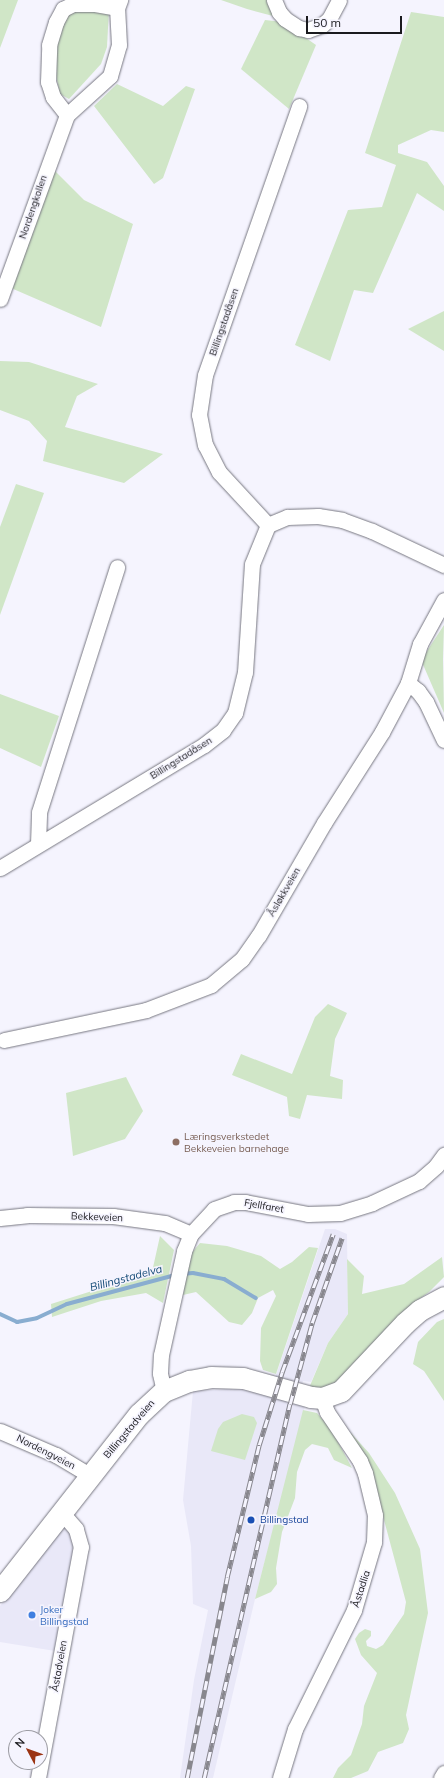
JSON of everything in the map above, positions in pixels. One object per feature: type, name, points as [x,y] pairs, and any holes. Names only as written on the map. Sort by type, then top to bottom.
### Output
[{"type":"main road","points":[[322,1398],[341,1391],[405,1323],[420,1310],[444,1297]]},
{"type":"main road","name":"Billingstadveien","points":[[0,1591],[139,1414],[164,1391],[189,1381],[211,1377],[243,1378],[311,1397],[322,1398]]},
{"type":"street","points":[[274,0],[279,12],[285,19],[299,28],[308,30],[322,25],[329,19],[339,0]]},
{"type":"street","name":"Nordengkollen","points":[[0,299],[67,115],[110,76],[119,45],[119,4],[73,4],[63,8],[56,22],[49,44],[48,82],[53,97],[67,115]]},
{"type":"street","name":"Billingstadåsen","points":[[0,868],[204,745],[223,730],[235,713],[245,672],[252,564],[268,525],[219,472],[205,445],[199,415],[205,375],[299,106]]},
{"type":"street","points":[[268,525],[287,517],[318,516],[342,520],[372,531],[444,566]]},
{"type":"street","points":[[38,844],[39,812],[117,567]]},
{"type":"street","name":"Åsløkkveien","points":[[4,1040],[146,1010],[211,985],[242,959],[259,935],[408,683],[420,644],[444,600]]},
{"type":"street","points":[[408,683],[426,702],[444,740]]},
{"type":"street","name":"Fjellfaret","points":[[164,1391],[160,1373],[161,1355],[184,1251],[191,1234],[214,1209],[234,1202],[256,1203],[322,1216],[351,1210],[419,1181],[436,1166],[444,1154]]},
{"type":"street","name":"Bekkeveien","points":[[0,1218],[27,1215],[113,1216],[164,1223],[191,1234]]},
{"type":"street","name":"Åstadlia","points":[[280,1778],[298,1723],[354,1610],[374,1542],[375,1515],[360,1461],[327,1412],[322,1398]]},
{"type":"street","name":"Nordengveien","points":[[0,1431],[56,1456],[91,1476]]},
{"type":"street","name":"Åstadveien","points":[[38,1778],[81,1547],[76,1529],[62,1513]]},
{"type":"street","points":[[441,1778],[444,1773]]},
{"type":"shaded area","points":[[325,1229],[335,1229],[347,1234],[348,1314],[328,1343],[311,1382],[303,1381],[297,1402],[305,1406],[255,1599],[213,1778],[180,1778],[194,1680],[208,1610],[193,1604],[191,1546],[183,1500],[193,1391],[242,1388],[270,1393]]},
{"type":"shaded area","points":[[62,1525],[68,1525],[74,1549],[55,1651],[0,1642],[0,1606]]},
{"type":"green space","points":[[0,0],[18,0],[0,48]]},
{"type":"green space","points":[[221,0],[272,0],[273,16],[247,9]]},
{"type":"green space","points":[[78,5],[109,9],[107,47],[101,64],[69,99],[60,94],[54,66],[56,42],[64,16]]},
{"type":"green space","points":[[411,12],[444,17],[444,132],[431,130],[398,145],[398,153],[427,162],[444,186],[444,211],[417,193],[373,293],[354,290],[330,361],[295,345],[348,210],[382,207],[396,165],[365,153]]},
{"type":"green space","points":[[265,20],[283,22],[316,45],[289,109],[241,69]]},
{"type":"green space","points":[[117,84],[163,106],[186,86],[195,89],[163,178],[154,184],[94,106]]},
{"type":"green space","points":[[54,170],[84,200],[133,224],[101,327],[11,288]]},
{"type":"green space","points":[[444,311],[444,351],[408,329]]},
{"type":"green space","points":[[0,361],[29,362],[98,384],[77,396],[65,427],[163,454],[124,483],[43,461],[47,441],[29,421],[0,410]]},
{"type":"green space","points":[[16,484],[44,493],[0,615],[0,527]]},
{"type":"green space","points":[[444,625],[443,659],[444,713],[421,660]]},
{"type":"green space","points":[[0,694],[59,716],[41,767],[0,748]]},
{"type":"green space","points":[[328,1004],[347,1013],[335,1039],[330,1076],[343,1080],[342,1099],[307,1095],[300,1119],[289,1116],[287,1097],[232,1075],[241,1054],[292,1074],[315,1017]]},
{"type":"green space","points":[[126,1077],[143,1111],[125,1139],[73,1156],[66,1093]]},
{"type":"green space","points":[[160,1236],[174,1250],[163,1303],[146,1293],[101,1301],[52,1317],[51,1304],[152,1272]]},
{"type":"green space","points":[[200,1243],[227,1246],[261,1256],[280,1269],[292,1262],[309,1247],[318,1248],[276,1374],[263,1370],[260,1361],[261,1328],[276,1296],[273,1290],[258,1298],[252,1313],[242,1325],[229,1322],[196,1292],[183,1295],[190,1255]]},
{"type":"green space","points":[[442,1257],[444,1277],[429,1292],[411,1305],[335,1385],[319,1391],[309,1388],[328,1343],[348,1314],[347,1259],[364,1276],[362,1294],[404,1284]]},
{"type":"green space","points":[[444,1319],[444,1401],[424,1371],[413,1364],[418,1342],[437,1322]]},
{"type":"green space","points":[[303,1410],[317,1413],[331,1429],[352,1468],[334,1460],[328,1448],[312,1444],[305,1450],[297,1472],[295,1498],[282,1532],[276,1568],[277,1584],[271,1592],[255,1599]]},
{"type":"green space","points":[[242,1414],[254,1417],[257,1423],[245,1460],[211,1451],[218,1429],[223,1422]]},
{"type":"green space","points":[[351,1433],[369,1453],[395,1493],[420,1549],[428,1613],[406,1715],[409,1729],[403,1743],[378,1752],[368,1771],[351,1778],[333,1778],[338,1768],[351,1755],[362,1724],[364,1706],[377,1673],[361,1655],[355,1639],[359,1633],[365,1629],[371,1631],[371,1636],[366,1641],[367,1646],[376,1649],[383,1645],[404,1614],[406,1602],[373,1479],[349,1435]]},
{"type":"waterway","name":"Billingstadelva","points":[[181,1274],[193,1273],[224,1279],[256,1298]]},
{"type":"waterway","name":"Billingstadelva","points":[[0,1314],[17,1322],[37,1318],[67,1304],[175,1275]]},
{"type":"railway","points":[[187,1778],[227,1577],[259,1445],[282,1372],[333,1234]]},
{"type":"railway","points":[[204,1778],[290,1404],[312,1323],[342,1238]]},
{"type":"place","name":"Læringsverkstedet Bekkeveien barnehage","points":[[176,1142]]},
{"type":"place","name":"Billingstad","points":[[251,1520]]},
{"type":"place","name":"Joker Billingstad","points":[[32,1615]]}]
